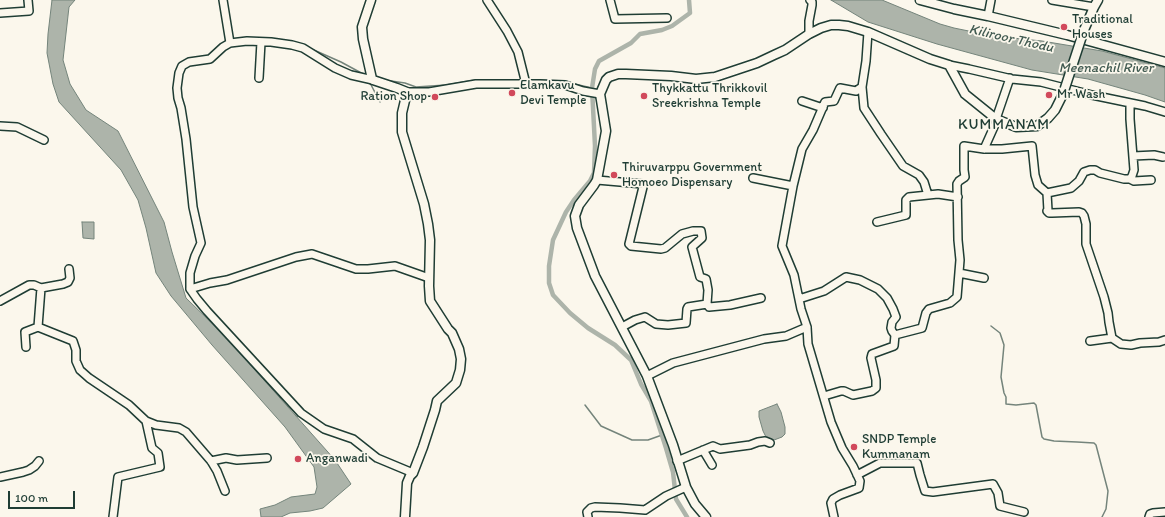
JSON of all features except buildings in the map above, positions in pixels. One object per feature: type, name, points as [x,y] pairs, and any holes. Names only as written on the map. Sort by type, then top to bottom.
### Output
[{"type":"main road","points":[[371,0],[362,27],[371,79],[407,92],[402,113],[402,132],[424,204],[430,240],[430,301],[452,334],[459,349],[461,359],[460,370],[456,383],[437,401],[413,472],[407,483],[405,517]]},
{"type":"main road","points":[[920,0],[1080,38],[1165,62]]},
{"type":"main road","points":[[706,517],[683,488],[671,439],[647,376],[595,276],[582,245],[577,228],[575,216],[579,205],[597,180],[606,131],[598,94],[606,80],[609,77],[618,74],[671,76],[696,79],[716,77],[757,63],[785,50],[820,28],[831,25],[839,25],[868,32],[930,59],[949,65],[965,94],[996,120],[1016,127],[1036,126],[1048,118],[1055,110],[1084,30],[1096,3]]},
{"type":"street","points":[[0,13],[29,11],[28,0]]},
{"type":"street","points":[[222,0],[230,43]]},
{"type":"street","points":[[487,0],[507,31],[518,52],[526,84]]},
{"type":"street","points":[[610,0],[615,19],[667,18]]},
{"type":"street","points":[[809,34],[809,21],[812,5],[810,0]]},
{"type":"street","points":[[988,16],[990,0]]},
{"type":"street","points":[[1052,0],[1096,3]]},
{"type":"street","points":[[868,32],[862,87],[864,108],[903,166],[919,175],[924,182],[928,195]]},
{"type":"street","points":[[371,79],[351,75],[335,68],[304,48],[292,45],[247,41],[230,43],[223,47],[210,59],[189,62],[182,66],[179,73],[178,98],[186,139],[193,207],[201,243],[190,273],[190,289],[196,299],[301,413],[324,429],[353,438],[377,458],[413,472]]},
{"type":"street","points":[[259,78],[261,42]]},
{"type":"street","points":[[949,65],[1010,78],[1041,82],[1165,112]]},
{"type":"street","points":[[984,149],[996,120],[1010,78]]},
{"type":"street","points":[[407,92],[429,92],[476,84],[526,84],[565,85],[598,94]]},
{"type":"street","points":[[834,517],[831,503],[833,499],[860,488],[860,481],[842,448],[834,428],[808,344],[807,328],[794,275],[782,246],[793,186],[802,150],[813,130],[825,102],[834,101],[840,88],[856,91],[862,87]]},
{"type":"street","points":[[802,101],[823,108]]},
{"type":"street","points":[[1130,103],[1134,170],[1130,179]]},
{"type":"street","points":[[0,126],[16,127],[44,140]]},
{"type":"street","points":[[895,334],[922,328],[926,313],[929,309],[950,303],[955,300],[958,294],[960,260],[958,240],[958,184],[959,181],[965,177],[964,146],[984,149],[1002,149],[1032,146],[1035,175],[1038,185],[1047,193],[1047,211],[1060,213],[1079,212],[1084,216],[1086,224],[1086,244],[1104,297],[1112,338]]},
{"type":"street","points":[[1133,156],[1154,155],[1163,157]]},
{"type":"street","points":[[1047,193],[1071,188],[1079,181],[1084,172],[1090,170],[1095,170],[1100,173],[1124,180],[1150,180]]},
{"type":"street","points":[[753,178],[793,186]]},
{"type":"street","points":[[597,180],[643,184],[629,244],[631,246],[661,249],[665,248],[682,234],[693,231],[701,231],[702,238],[692,248],[700,277],[706,279],[708,290],[707,304]]},
{"type":"street","points":[[877,222],[906,215],[906,200],[913,196],[938,194],[958,197]]},
{"type":"street","points":[[190,289],[227,280],[296,257],[312,254],[356,269],[395,266],[429,278]]},
{"type":"street","points":[[0,301],[29,285],[34,285],[40,288],[68,282],[70,278],[69,269]]},
{"type":"street","points":[[959,273],[984,278]]},
{"type":"street","points":[[799,299],[824,291],[846,277],[860,280],[878,289],[887,298],[896,317],[892,322],[891,328],[895,334],[894,346],[872,354],[871,358],[876,380],[876,388],[872,391],[853,395],[840,390],[824,396]]},
{"type":"street","points":[[38,327],[40,288]]},
{"type":"street","points":[[622,327],[635,320],[645,317],[656,324],[668,325],[686,323],[688,307],[707,304],[709,307],[730,305],[760,298]]},
{"type":"street","points":[[26,347],[25,332],[38,327],[73,341],[76,350],[76,361],[80,370],[129,405],[146,422],[179,428],[186,432],[211,461],[217,471],[225,491]]},
{"type":"street","points":[[647,376],[673,363],[764,339],[786,336],[807,328]]},
{"type":"street","points":[[1090,341],[1112,338],[1121,344],[1131,345],[1165,340]]},
{"type":"street","points":[[113,517],[118,477],[160,467],[158,453],[152,448],[146,422]]},
{"type":"street","points":[[677,461],[713,446],[720,449],[736,448],[765,441],[770,443]]},
{"type":"street","points":[[703,450],[712,465]]},
{"type":"street","points":[[211,461],[226,458],[237,460],[267,458]]},
{"type":"street","points":[[0,477],[29,470],[39,461]]},
{"type":"street","points":[[857,475],[880,463],[918,463],[925,491],[932,492],[993,484],[998,493],[1000,506],[1024,512]]},
{"type":"street","points":[[588,517],[587,512],[590,508],[595,507],[645,510],[666,496],[683,488]]},
{"type":"street","points":[[1149,517],[1150,514],[1153,513],[1165,512]]},
{"type":"water","points":[[52,0],[75,0],[69,7],[63,60],[70,84],[86,110],[118,131],[164,222],[186,298],[224,335],[335,460],[351,484],[323,508],[290,513],[281,517],[261,517],[260,509],[275,505],[291,497],[315,494],[317,487],[314,467],[285,427],[212,345],[171,296],[156,273],[138,200],[121,170],[59,102],[53,84],[47,53]]},
{"type":"water","name":"Meenachil River","points":[[831,0],[882,0],[940,24],[954,28],[993,36],[1042,41],[1102,51],[1165,68],[1165,102],[1088,79],[1032,70],[937,44],[868,22]]},
{"type":"water","points":[[82,222],[94,222],[94,239],[83,238]]},
{"type":"water","points":[[777,404],[785,427],[785,434],[782,437],[770,440],[766,437],[763,431],[759,411]]},
{"type":"waterway","points":[[687,517],[676,499],[673,472],[651,401],[641,384],[631,360],[615,345],[588,328],[570,313],[553,295],[549,283],[549,266],[553,240],[566,212],[590,181],[594,173],[595,146],[592,88],[595,69],[599,61],[631,43],[640,34],[662,30],[672,26],[690,13],[689,0]]},
{"type":"waterway","points":[[307,47],[341,62],[365,75]]},
{"type":"waterway","points":[[384,80],[405,83],[416,87],[446,85],[475,80],[521,80]]},
{"type":"waterway","points":[[529,80],[561,81],[592,88]]},
{"type":"waterway","points":[[369,81],[380,102]]},
{"type":"waterway","points":[[991,326],[1000,333],[1004,345],[1001,377],[1006,397],[1006,404],[1016,405],[1034,403],[1036,405],[1042,437],[1044,439],[1094,443],[1096,445],[1108,491],[1106,509],[1102,517]]},
{"type":"waterway","points":[[585,405],[601,426],[632,440],[648,440],[662,435]]},
{"type":"place","name":"Traditional Houses","points":[[1064,27]]},
{"type":"place","name":"Elamkavu Devi Temple","points":[[512,93]]},
{"type":"place","name":"Mr Wash","points":[[1049,95]]},
{"type":"place","name":"Thykkattu Thrikkovil Sreekrishna Temple","points":[[644,96]]},
{"type":"place","name":"Ration Shop","points":[[435,97]]},
{"type":"place","name":"Thiruvarppu Government Homoeo Dispensary","points":[[614,175]]},
{"type":"place","name":"SNDP Temple Kummanam","points":[[854,447]]},
{"type":"place","name":"Anganwadi","points":[[298,459]]},
{"type":"district","name":"KUMMANAM","points":[[1004,125]]},
{"type":"water label","name":"Kiliroor Thodu","points":[[1011,39]]}]
